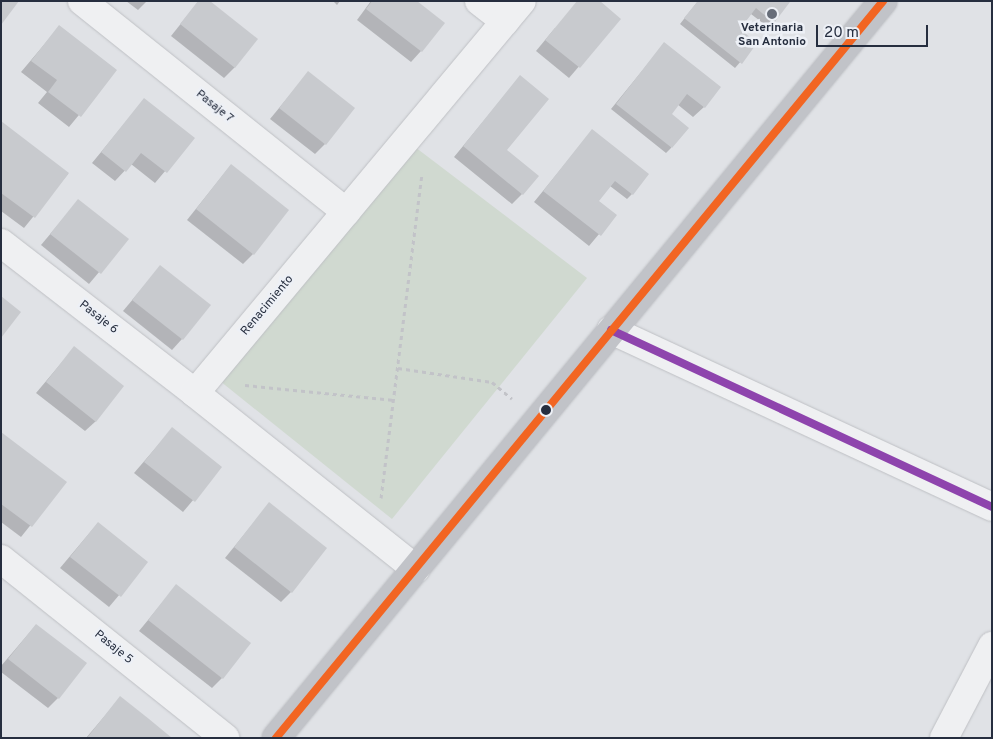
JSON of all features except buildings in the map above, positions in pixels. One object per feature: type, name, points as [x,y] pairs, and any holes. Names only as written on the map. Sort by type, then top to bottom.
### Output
[{"type":"street","name":"Pasaje 7","points":[[82,1],[346,212]]},
{"type":"street","points":[[479,1],[513,11]]},
{"type":"street","points":[[276,738],[538,420],[874,4]]},
{"type":"street","name":"Renacimiento","points":[[200,387],[513,11]]},
{"type":"street","name":"Pasaje 6","points":[[1,243],[200,387]]},
{"type":"street","points":[[611,330],[992,508]]},
{"type":"street","points":[[200,387],[416,569]]},
{"type":"street","name":"Pasaje 5","points":[[1,559],[225,738]]},
{"type":"street","points":[[944,738],[992,646]]},
{"type":"path","points":[[376,537],[422,171]]},
{"type":"path","points":[[398,368],[492,382],[538,420]]},
{"type":"path","points":[[200,387],[394,400]]},
{"type":"shaded area","points":[[415,147],[587,278],[392,519],[220,381]]},
{"type":"transit line","points":[[276,738],[883,1]]},
{"type":"transit line","points":[[611,330],[992,507]]},
{"type":"place","name":"Veterinaria San Antonio","points":[[772,14]]}]
